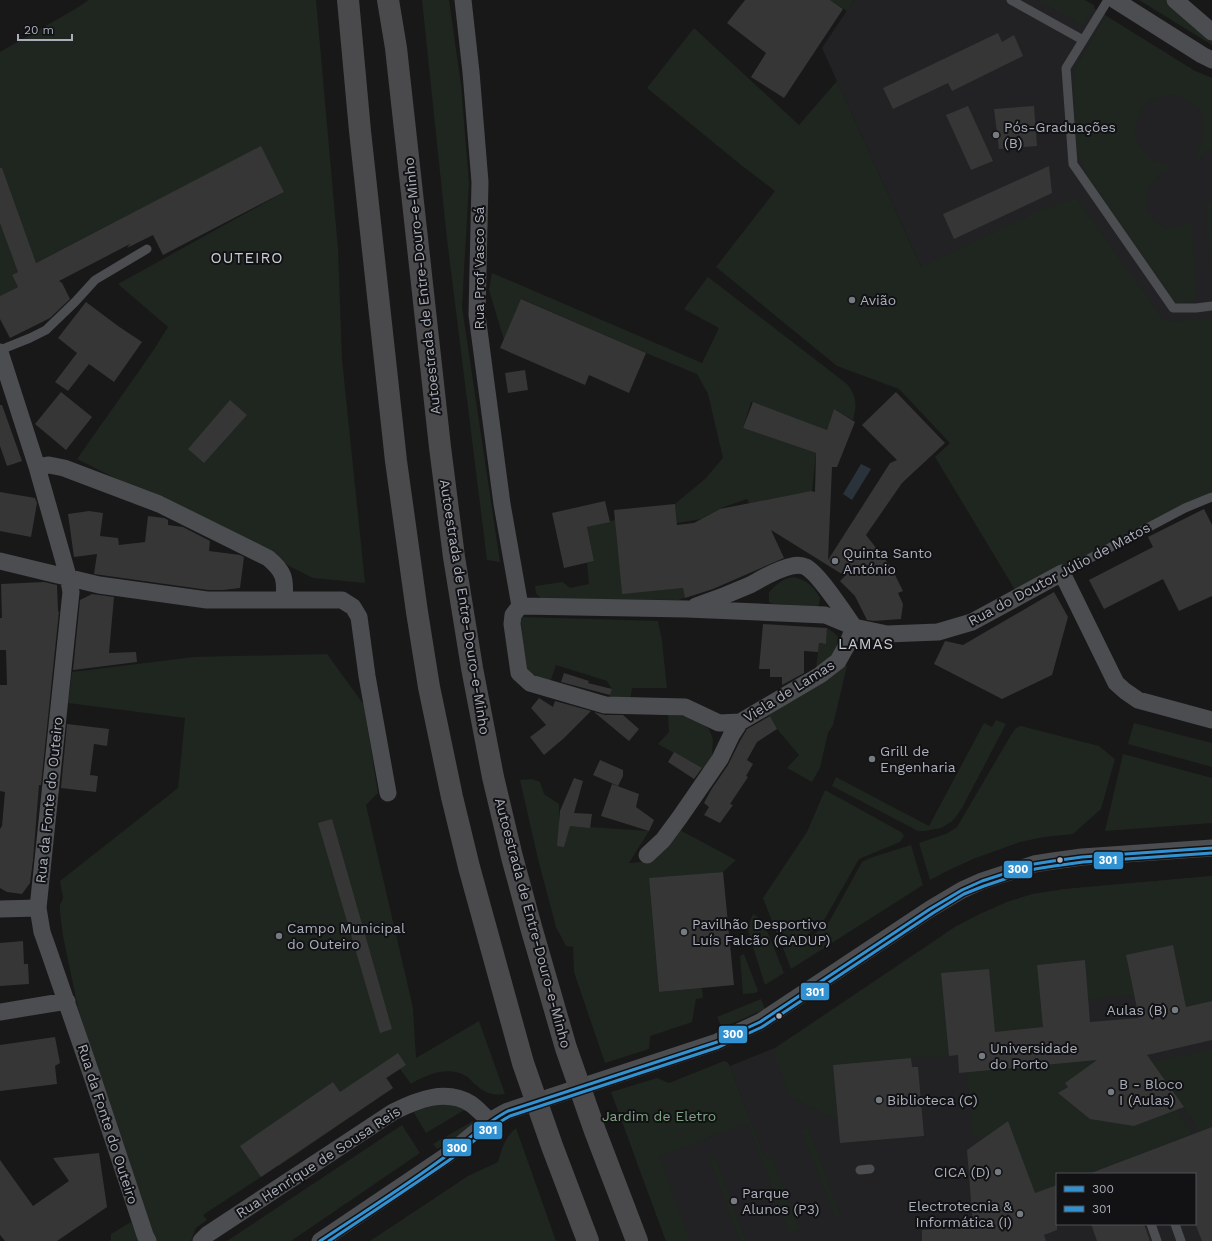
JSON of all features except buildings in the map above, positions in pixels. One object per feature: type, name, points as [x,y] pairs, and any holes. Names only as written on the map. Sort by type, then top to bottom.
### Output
[{"type":"highway","points":[[340,0],[354,73]]},
{"type":"highway","points":[[348,0],[354,73],[396,462],[428,679],[452,797],[469,867],[523,1063],[552,1146],[588,1241]]},
{"type":"highway","points":[[388,0],[396,48]]},
{"type":"highway","points":[[394,0],[396,48]]},
{"type":"highway","name":"Autoestrada de Entre-Douro-e-Minho","points":[[396,48],[441,455],[454,557],[472,668],[493,777],[512,857],[566,1048],[595,1131],[637,1241]]},
{"type":"street","name":"Rua Prof Vasco Sá","points":[[463,0],[480,182],[477,315],[502,504],[520,606]]},
{"type":"street","points":[[1115,0],[1212,60]]},
{"type":"street","points":[[1175,0],[1212,32]]},
{"type":"street","name":"Rua da Fonte do Outeiro","points":[[0,351],[37,468],[68,576],[71,592],[38,908],[42,932],[67,1001],[148,1241]]},
{"type":"street","points":[[37,468],[49,465],[64,468],[159,504],[268,558],[277,566],[284,577],[284,599]]},
{"type":"street","points":[[0,561],[99,584],[207,600],[342,600],[353,607],[359,617],[367,676],[388,793]]},
{"type":"street","name":"Rua do Doutor Júlio de Matos","points":[[687,610],[726,596],[780,570],[790,566],[799,565],[807,568],[813,573],[827,589],[854,627]]},
{"type":"street","name":"Rua do Doutor Júlio de Matos","points":[[520,606],[825,615],[854,627],[887,634],[938,632],[972,622],[1062,573]]},
{"type":"street","points":[[1062,573],[1116,683],[1125,692],[1138,700],[1212,720]]},
{"type":"street","name":"Viela de Lamas","points":[[520,606],[513,615],[512,624],[519,673],[530,683],[605,705],[685,707],[719,723],[740,722],[820,675],[838,662],[848,645],[854,627]]},
{"type":"street","points":[[647,855],[663,840],[680,817],[720,759],[731,736],[740,722]]},
{"type":"street","points":[[320,1241],[446,1156],[490,1121],[508,1111],[717,1042],[745,1029],[783,1007],[806,990],[930,909],[962,890],[982,881],[1034,864],[1053,861],[1082,857],[1212,848]]},
{"type":"street","points":[[0,909],[38,908]]},
{"type":"street","points":[[0,1012],[67,1001]]},
{"type":"street","name":"Rua Henrique de Sousa Reis","points":[[201,1241],[208,1234],[393,1112],[410,1104],[436,1097],[444,1096],[454,1098],[471,1104],[490,1121]]},
{"type":"lane","points":[[1011,0],[1083,40]]},
{"type":"lane","points":[[1108,0],[1066,68],[1073,164],[1173,308],[1212,306]]},
{"type":"lane","points":[[0,351],[46,330],[95,280],[147,248]]},
{"type":"lane","name":"Rua do Doutor Júlio de Matos","points":[[1062,573],[1185,508],[1212,497]]},
{"type":"lane","points":[[1151,1225],[1157,1241]]},
{"type":"lane","points":[[1175,1225],[1181,1241]]},
{"type":"shaded area","points":[[854,0],[1081,0],[1195,71],[1212,78],[1212,492],[921,267],[822,48]]},
{"type":"shaded area","points":[[861,464],[871,469],[852,500],[843,494]]},
{"type":"shaded area","name":"Universidade do Porto","points":[[1212,876],[1212,1241],[666,1241],[637,1163],[750,1120],[730,1066],[777,1047],[955,927],[1007,902],[1033,894],[1065,889]]},
{"type":"green space","points":[[89,0],[316,0],[338,249],[342,359],[365,583],[313,578],[77,459],[153,351],[168,327],[118,284],[284,192],[261,147],[12,275],[18,287],[0,296],[0,52]]},
{"type":"green space","points":[[422,0],[449,0],[461,85],[469,183],[462,307],[500,562],[487,560],[447,239]]},
{"type":"green space","points":[[830,0],[854,0],[847,11]]},
{"type":"green space","points":[[1038,0],[1085,0],[1095,6],[1083,26]]},
{"type":"green space","points":[[1139,0],[1175,0],[1212,32],[1212,45]]},
{"type":"green space","points":[[1106,16],[1195,71],[1212,78],[1212,148],[1199,159],[1197,160],[1196,156],[1203,136],[1204,123],[1200,110],[1185,98],[1167,95],[1155,98],[1150,101],[1141,111],[1136,124],[1136,138],[1147,155],[1153,160],[1171,166],[1168,170],[1158,175],[1149,187],[1145,199],[1145,209],[1153,220],[1167,228],[1181,226],[1192,221],[1196,301],[1175,303],[1087,176],[1079,156],[1075,129],[1074,70]]},
{"type":"green space","points":[[694,28],[799,125],[837,81],[921,267],[1039,211],[1076,198],[1164,321],[1212,319],[1212,492],[1181,507],[1020,598],[935,457],[950,443],[899,389],[837,366],[716,267],[775,191],[647,88]]},
{"type":"green space","points":[[1212,203],[1212,266],[1206,205]]},
{"type":"green space","points":[[492,273],[702,363],[719,328],[684,309],[708,277],[847,384],[853,393],[855,401],[853,420],[834,409],[827,430],[751,402],[743,428],[816,453],[812,491],[751,503],[749,503],[747,499],[724,507],[701,519],[677,523],[675,504],[705,479],[723,458],[708,394],[697,374],[522,299],[504,340],[489,290]]},
{"type":"green space","points":[[619,519],[616,530],[622,593],[683,588],[685,598],[678,600],[541,599],[536,593],[535,586],[563,582],[570,588],[589,584],[587,563],[594,561],[587,527]]},
{"type":"green space","points":[[793,577],[806,582],[813,587],[820,598],[819,605],[816,607],[773,604],[769,602],[769,592],[780,582]]},
{"type":"green space","points":[[521,617],[658,621],[662,641],[667,688],[632,688],[630,702],[608,701],[612,689],[607,681],[556,665],[549,685],[522,668]]},
{"type":"green space","points":[[827,628],[838,637],[840,642],[839,651],[816,669],[819,643],[826,644]]},
{"type":"green space","name":"Campo Municipal do Outeiro","points":[[327,654],[364,705],[378,793],[366,805],[413,1008],[416,1058],[479,1021],[505,1094],[497,1095],[486,1092],[479,1088],[466,1076],[458,1072],[451,1071],[430,1075],[411,1084],[400,1069],[387,1078],[393,1088],[279,1166],[278,1165],[203,1215],[207,1220],[196,1228],[191,1241],[155,1241],[145,1222],[78,1008],[63,936],[60,905],[63,898],[60,881],[178,788],[185,718],[68,703],[72,672],[194,657]]},
{"type":"green space","points":[[841,665],[847,666],[833,725],[828,733],[820,768],[812,782],[787,768],[799,755],[777,729],[769,715]]},
{"type":"green space","points":[[668,715],[693,717],[709,729],[713,739],[712,756],[703,769],[658,744],[669,732]]},
{"type":"green space","points":[[996,720],[1006,724],[962,808],[951,822],[941,828],[918,831],[832,786],[836,777],[929,826],[984,723],[992,727]]},
{"type":"green space","points":[[1134,723],[1212,743],[1212,767],[1128,744]]},
{"type":"green space","points":[[1021,726],[1099,746],[1115,759],[1101,809],[1073,834],[1044,837],[1020,842],[973,859],[930,880],[919,843],[946,834],[957,827],[1011,735],[1016,728]]},
{"type":"green space","points":[[1123,754],[1212,778],[1212,823],[1105,831]]},
{"type":"green space","points":[[532,779],[540,782],[544,794],[559,804],[559,825],[649,831],[629,863],[652,861],[678,829],[736,860],[723,872],[649,879],[659,992],[702,988],[703,998],[696,999],[692,1022],[650,1036],[649,1049],[605,1063],[574,972],[573,947],[566,946],[556,927],[538,859],[520,780]]},
{"type":"green space","points":[[825,790],[901,832],[904,836],[900,842],[859,859],[823,922],[807,935],[781,944],[763,898],[807,832]]},
{"type":"green space","points":[[911,845],[923,885],[791,969],[783,948],[813,935],[829,922],[862,862]]},
{"type":"green space","points":[[1212,876],[1212,1001],[1186,1007],[1173,945],[1126,956],[1134,995],[1088,999],[1085,961],[1037,965],[1043,1027],[995,1032],[941,974],[949,1056],[833,1065],[838,1120],[790,1096],[774,1054],[775,1048],[955,927],[1007,902],[1033,894],[1065,889]]},
{"type":"green space","points":[[753,914],[763,921],[784,973],[765,985],[748,931]]},
{"type":"green space","points":[[744,954],[758,991],[755,993],[743,994],[740,956]]},
{"type":"green space","points":[[761,999],[765,1009],[722,1028],[717,1017]]},
{"type":"green space","points":[[1212,1049],[1212,1127],[1201,1132],[1152,1062]]},
{"type":"green space","name":"Jardim de Eletro","points":[[724,1061],[730,1066],[765,1159],[772,1157],[799,1229],[789,1233],[748,1123],[659,1156],[690,1241],[666,1241],[611,1092],[657,1078],[669,1083]]},
{"type":"green space","points":[[1093,1061],[1094,1063],[1059,1093],[1092,1119],[1130,1125],[1151,1075],[1193,1134],[1089,1173],[1056,1173],[1056,1185],[1011,1202],[1031,1182],[1008,1121],[985,1137],[973,1138],[967,1072]]},
{"type":"green space","points":[[443,1103],[466,1109],[426,1133],[413,1111]]},
{"type":"green space","points":[[473,1121],[473,1125],[469,1130],[437,1149],[433,1144]]},
{"type":"green space","points":[[402,1125],[420,1153],[291,1241],[227,1241]]},
{"type":"green space","points":[[516,1128],[556,1241],[370,1241],[468,1176],[498,1162],[507,1139]]},
{"type":"green space","points":[[809,1129],[841,1218],[835,1218],[802,1130]]},
{"type":"green space","points":[[714,1155],[746,1241],[740,1241],[709,1157]]},
{"type":"green space","points":[[131,1222],[140,1241],[111,1241],[111,1234]]},
{"type":"transit line","name":"300","points":[[320,1241],[415,1178],[508,1111],[717,1042],[760,1022],[930,909],[962,890],[982,881],[1034,864],[1053,861],[1082,857],[1212,848]]},
{"type":"transit line","name":"301","points":[[329,1241],[448,1161],[510,1116],[719,1047],[762,1027],[964,894],[1035,869],[1083,862],[1212,853]]},
{"type":"place","name":"Pós-Graduações (B)","points":[[996,135]]},
{"type":"place","name":"Avião","points":[[852,300]]},
{"type":"place","name":"Quinta Santo António","points":[[835,561]]},
{"type":"place","name":"Grill de Engenharia","points":[[872,759]]},
{"type":"place","name":"Pavilhão Desportivo Luís Falcão (GADUP)","points":[[684,932]]},
{"type":"place","name":"Campo Municipal do Outeiro","points":[[279,936]]},
{"type":"place","name":"Aulas (B)","points":[[1175,1010]]},
{"type":"place","name":"Universidade do Porto","points":[[982,1056]]},
{"type":"place","name":"B - Bloco I (Aulas)","points":[[1111,1092]]},
{"type":"place","name":"Biblioteca (C)","points":[[879,1100]]},
{"type":"place","name":"CICA (D)","points":[[998,1172]]},
{"type":"place","name":"Parque Alunos (P3)","points":[[734,1201]]},
{"type":"place","name":"Electrotecnia & Informática (I)","points":[[1020,1214]]},
{"type":"district","name":"OUTEIRO","points":[[247,258]]},
{"type":"district","name":"LAMAS","points":[[866,644]]}]
